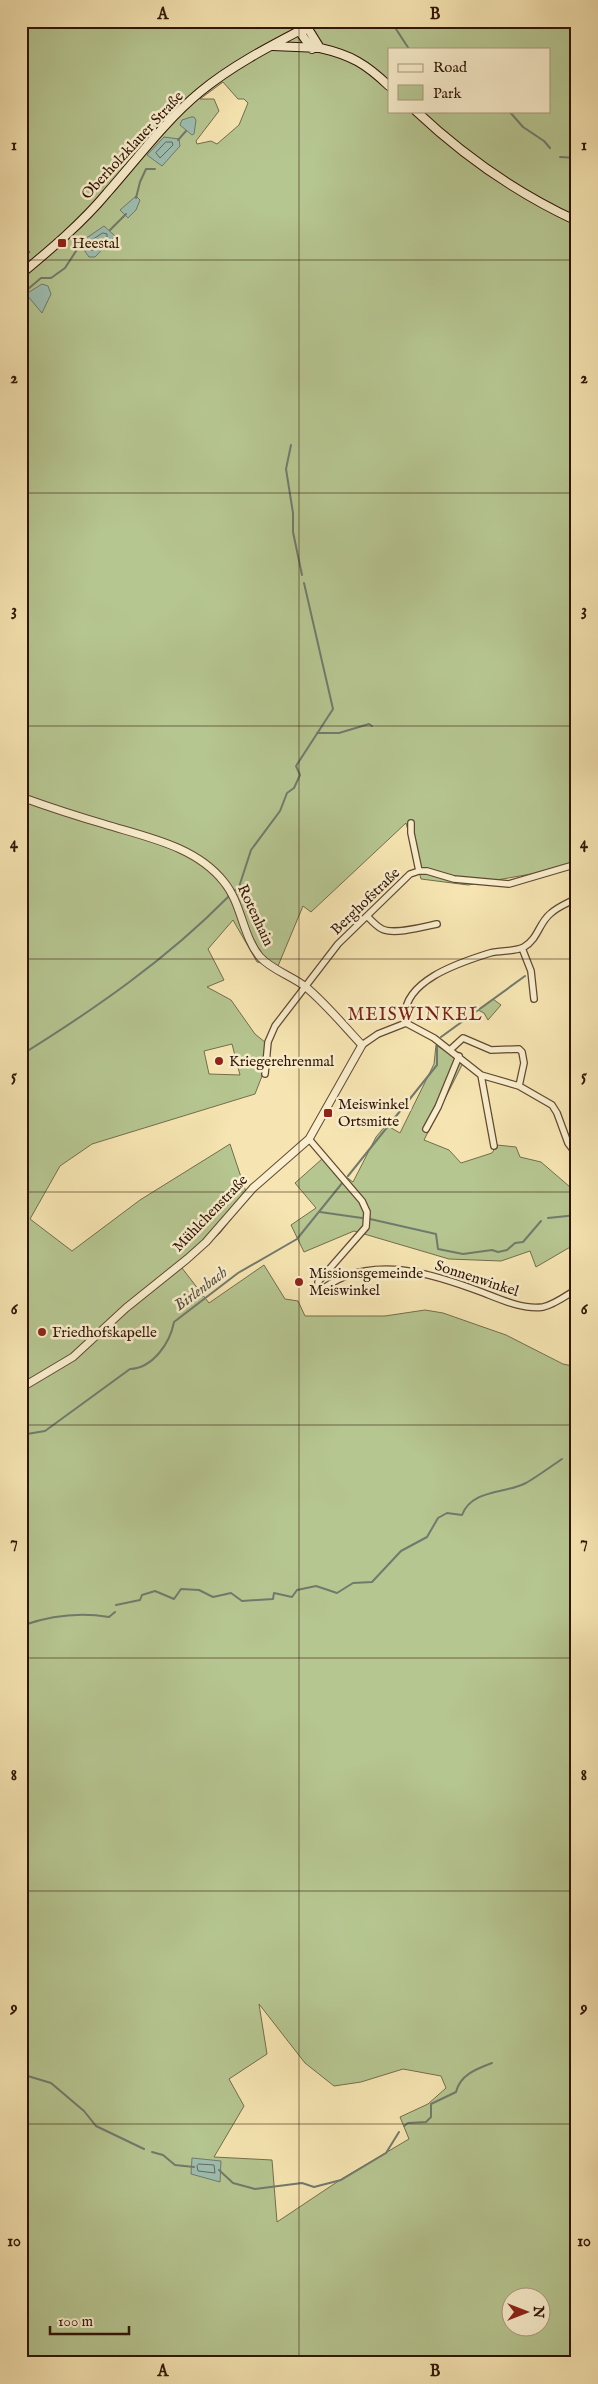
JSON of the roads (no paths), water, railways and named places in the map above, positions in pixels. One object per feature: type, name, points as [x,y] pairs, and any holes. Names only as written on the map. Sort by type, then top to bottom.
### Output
[{"type":"main road","name":"Oberholzklauer Straße","points":[[21,274],[100,201],[164,128],[199,92],[224,74],[318,21]]},
{"type":"main road","points":[[305,28],[302,35],[316,48]]},
{"type":"main road","points":[[271,46],[316,48],[340,52],[372,68],[388,85]]},
{"type":"main road","points":[[417,112],[470,158],[500,180],[577,221]]},
{"type":"street","name":"Rotenhain","points":[[21,797],[169,845],[201,860],[212,869],[230,890],[251,943],[262,959],[305,987],[330,1010],[362,1045]]},
{"type":"street","points":[[411,823],[410,832],[419,871]]},
{"type":"street","name":"Berghofstraße","points":[[266,1074],[268,1042],[274,1028],[338,944],[410,874],[419,871],[454,879],[509,884],[577,864]]},
{"type":"street","points":[[406,1023],[406,1011],[410,1000],[426,980],[433,975],[492,953],[522,948],[532,940],[549,914],[577,898]]},
{"type":"street","points":[[367,916],[381,929],[387,931],[416,929],[437,924]]},
{"type":"street","points":[[522,948],[531,971],[534,999]]},
{"type":"street","points":[[362,1045],[378,1034],[406,1023]]},
{"type":"street","points":[[406,1023],[451,1049],[481,1075],[519,1086],[545,1100],[554,1108],[568,1143],[577,1155]]},
{"type":"street","points":[[451,1049],[463,1038],[491,1050],[518,1049],[522,1052],[524,1063],[519,1086]]},
{"type":"street","name":"Mühlchenstraße","points":[[21,1388],[73,1357],[126,1308],[206,1242],[253,1188],[309,1138],[362,1045]]},
{"type":"street","points":[[426,1129],[438,1107],[459,1056]]},
{"type":"street","points":[[481,1075],[494,1146]]},
{"type":"street","name":"Sonnenwinkel","points":[[309,1138],[362,1201],[367,1212],[366,1227],[318,1282],[318,1287],[324,1288],[334,1281],[375,1269],[441,1278],[505,1301],[526,1306],[545,1307],[577,1289]]},
{"type":"water","points":[[194,117],[196,120],[194,134],[192,135],[180,125],[182,120]]},
{"type":"water","points":[[164,137],[179,139],[180,146],[162,166],[147,155]]},
{"type":"water","points":[[136,196],[140,200],[136,210],[128,218],[120,210]]},
{"type":"water","points":[[104,226],[115,236],[95,257],[89,257],[79,243]]},
{"type":"water","points":[[42,284],[48,286],[51,294],[42,313],[26,294]]},
{"type":"water","points":[[192,2158],[221,2161],[220,2182],[191,2174]]},
{"type":"waterway","points":[[396,29],[408,48]]},
{"type":"waterway","points":[[510,112],[523,127],[544,141],[550,148]]},
{"type":"waterway","points":[[178,140],[186,131]]},
{"type":"waterway","points":[[560,157],[577,158]]},
{"type":"waterway","points":[[136,198],[146,169],[155,169]]},
{"type":"waterway","points":[[110,230],[126,214]]},
{"type":"waterway","points":[[21,295],[41,278],[51,278],[65,268],[78,248],[82,246]]},
{"type":"waterway","points":[[291,445],[286,469],[293,513],[293,532],[302,575]]},
{"type":"waterway","points":[[235,890],[239,887],[251,850],[280,811],[287,793],[294,788],[300,775],[296,766],[333,709],[304,583]]},
{"type":"waterway","points":[[317,733],[339,733],[369,724],[372,726]]},
{"type":"waterway","points":[[21,1055],[76,1020],[129,982],[205,920],[228,897]]},
{"type":"waterway","name":"Birlenbach","points":[[441,1037],[525,976]]},
{"type":"waterway","name":"Birlenbach","points":[[348,1176],[437,1065],[437,1046]]},
{"type":"waterway","name":"Birlenbach","points":[[21,1435],[45,1431],[130,1369],[138,1368],[153,1359],[169,1338],[174,1322],[238,1273],[297,1239],[343,1182]]},
{"type":"waterway","points":[[320,1212],[362,1218]]},
{"type":"waterway","points":[[548,1218],[577,1215]]},
{"type":"waterway","points":[[370,1219],[436,1234],[438,1249],[463,1254],[507,1250],[515,1243],[523,1242],[541,1221]]},
{"type":"waterway","points":[[116,1605],[140,1600],[142,1595],[155,1591],[174,1599],[181,1589],[199,1590],[213,1597],[231,1593],[242,1601],[273,1599],[274,1593],[292,1597],[297,1590],[316,1586],[337,1593],[353,1583],[372,1582],[401,1551],[427,1537],[438,1518],[447,1513],[462,1515],[467,1507],[481,1496],[526,1483],[562,1459]]},
{"type":"waterway","points":[[21,1622],[24,1625],[45,1619],[77,1615],[109,1617],[115,1612]]},
{"type":"waterway","points":[[404,2126],[408,2123],[426,2122],[431,2117],[431,2104],[456,2092],[465,2077],[475,2070],[492,2063]]},
{"type":"waterway","points":[[21,2074],[51,2083],[84,2111],[96,2126],[144,2149]]},
{"type":"waterway","points":[[219,2170],[233,2183],[255,2189],[302,2183],[314,2187],[341,2180],[386,2153],[399,2132]]},
{"type":"waterway","points":[[152,2152],[163,2155],[175,2165],[194,2167]]},
{"type":"place","name":"Heestal","points":[[62,243]]},
{"type":"place","name":"Kriegerehrenmal","points":[[219,1061]]},
{"type":"place","name":"Meiswinkel Ortsmitte","points":[[328,1113]]},
{"type":"place","name":"Missionsgemeinde Meiswinkel","points":[[299,1282]]},
{"type":"place","name":"Friedhofskapelle","points":[[42,1332]]},
{"type":"district","name":"MEISWINKEL","points":[[415,1014]]}]
